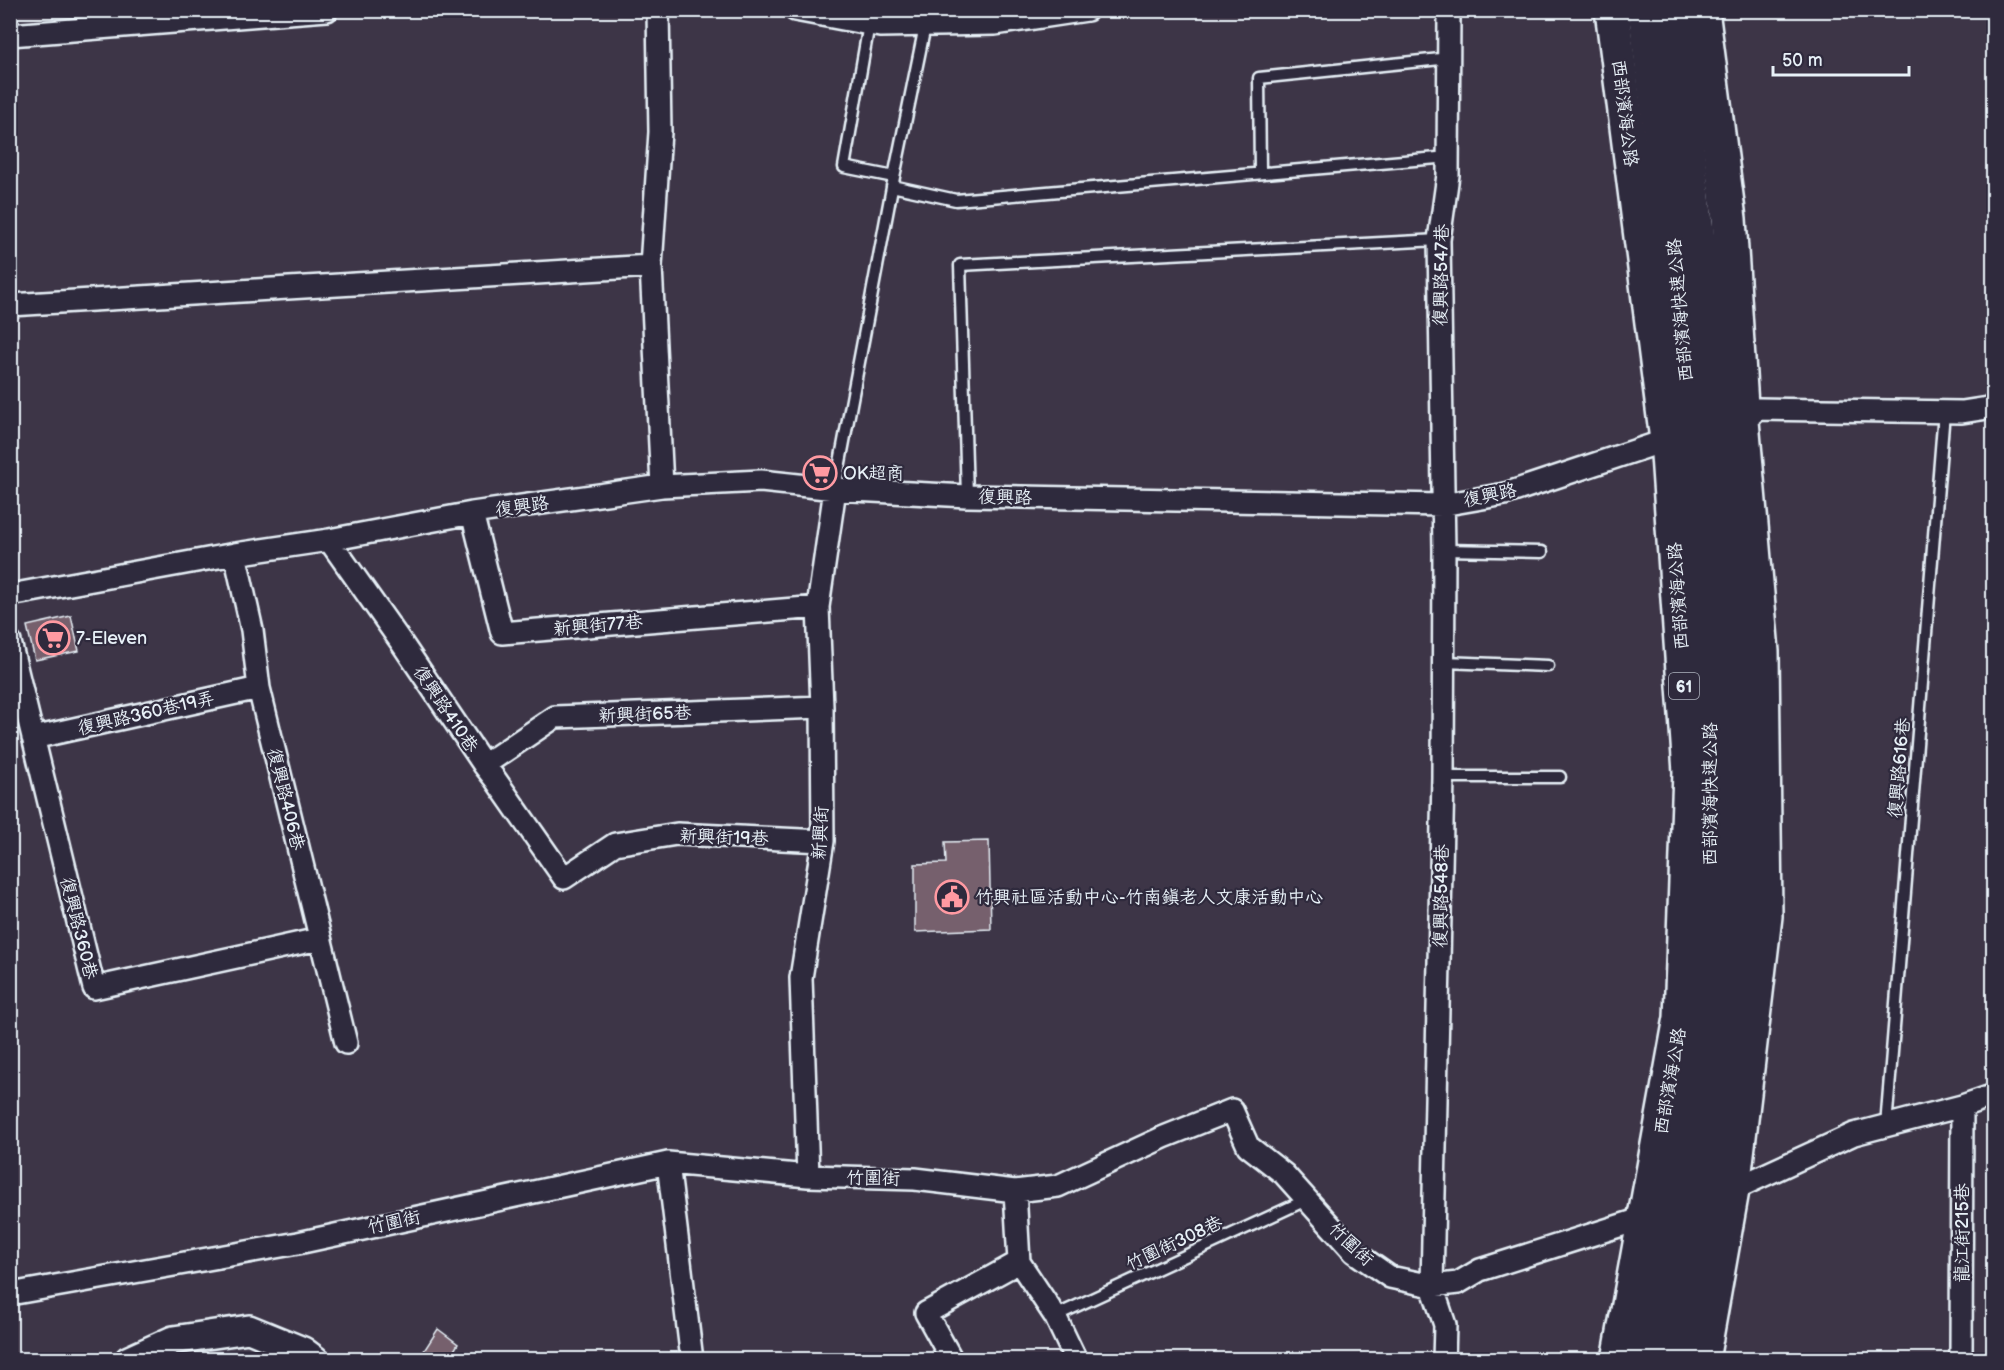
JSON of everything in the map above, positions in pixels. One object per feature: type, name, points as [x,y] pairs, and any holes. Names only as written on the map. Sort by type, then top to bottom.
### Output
[{"type":"main road","name":"西部濱海公路","points":[[1612,10],[1705,430],[1762,652],[1765,916],[1733,1185],[1702,1359]]},
{"type":"main road","name":"西部濱海快速公路","points":[[1645,10],[1670,212],[1705,430]]},
{"type":"main road","name":"西部濱海快速公路","points":[[1671,10],[1705,430],[1711,729],[1721,997],[1691,1271],[1673,1359]]},
{"type":"main road","name":"西部濱海公路","points":[[1619,1359],[1681,1018],[1705,430],[1729,219],[1702,10]]},
{"type":"main road","name":"西部濱海快速公路","points":[[1644,1359],[1721,997]]},
{"type":"main road","points":[[1721,997],[1733,1185]]},
{"type":"main road","points":[[1644,1218],[1721,997]]},
{"type":"street","points":[[10,35],[327,10]]},
{"type":"street","points":[[658,10],[660,132],[651,266],[662,486]]},
{"type":"street","points":[[795,10],[880,26],[995,24],[1087,10]]},
{"type":"street","name":"復興路547巷","points":[[1442,505],[1439,240],[1449,156],[1449,10]]},
{"type":"street","points":[[10,304],[651,266]]},
{"type":"street","name":"復興路","points":[[10,594],[235,554],[329,540],[472,513],[662,486],[760,481],[835,489],[967,496],[1442,505],[1505,494],[1705,430],[1758,409],[1962,412],[1994,407]]},
{"type":"street","name":"新興街","points":[[808,1176],[801,978],[823,841],[822,708],[818,607],[835,489]]},
{"type":"street","name":"復興路548巷","points":[[1432,1286],[1443,777],[1444,550],[1442,505]]},
{"type":"street","name":"新興街77巷","points":[[472,513],[502,633],[818,607]]},
{"type":"street","name":"復興路410巷","points":[[329,540],[564,878]]},
{"type":"street","name":"復興路406巷","points":[[235,554],[252,630],[259,688],[346,1043]]},
{"type":"street","name":"復興路360巷","points":[[10,642],[94,988],[319,939]]},
{"type":"street","name":"復興路360巷19弄","points":[[33,738],[259,688]]},
{"type":"street","name":"新興街65巷","points":[[484,765],[555,717],[822,708]]},
{"type":"street","name":"新興街19巷","points":[[564,878],[615,844],[677,834],[823,841]]},
{"type":"street","points":[[1733,1185],[1854,1134],[1962,1106],[1994,1095]]},
{"type":"street","name":"龍江街215巷","points":[[1961,1359],[1962,1106]]},
{"type":"street","name":"竹圍街","points":[[10,1294],[298,1243],[668,1163],[808,1176],[915,1179],[1015,1191],[1058,1186],[1164,1137],[1232,1110],[1248,1146],[1284,1174],[1354,1252],[1390,1278],[1432,1286],[1458,1282],[1480,1270],[1644,1218]]},
{"type":"street","points":[[668,1163],[692,1359]]},
{"type":"street","points":[[1015,1191],[1019,1262],[1055,1316],[1076,1359]]},
{"type":"street","points":[[952,1359],[926,1313],[1019,1262]]},
{"type":"street","points":[[1432,1286],[1446,1325],[1444,1359]]},
{"type":"street","points":[[129,1359],[173,1340],[249,1329],[303,1351],[315,1359]]},
{"type":"lane","points":[[869,24],[844,167],[956,200],[1449,156]]},
{"type":"lane","points":[[835,489],[925,26]]},
{"type":"lane","points":[[1260,172],[1259,78],[1450,58]]},
{"type":"lane","points":[[967,496],[960,265],[1439,240]]},
{"type":"lane","name":"復興路616巷","points":[[1886,1126],[1944,412]]},
{"type":"lane","points":[[1444,550],[1542,552]]},
{"type":"lane","points":[[1444,662],[1548,666]]},
{"type":"lane","points":[[1443,777],[1560,777]]},
{"type":"lane","name":"竹圍街308巷","points":[[1055,1316],[1306,1200]]},
{"type":"building","name":"7-Eleven","points":[[71,616],[79,651],[35,660],[27,626]]},
{"type":"building","name":"竹興社區活動中心-竹南鎮老人文康活動中心","points":[[989,841],[991,929],[915,932],[915,864],[946,863],[945,842]]},
{"type":"building","points":[[438,1329],[458,1344],[453,1352],[461,1356],[459,1360],[418,1360]]},
{"type":"place","name":"OK超商","points":[[820,473]]},
{"type":"place","name":"7-Eleven","points":[[53,638]]},
{"type":"place","name":"竹興社區活動中心-竹南鎮老人文康活動中心","points":[[952,897]]}]
